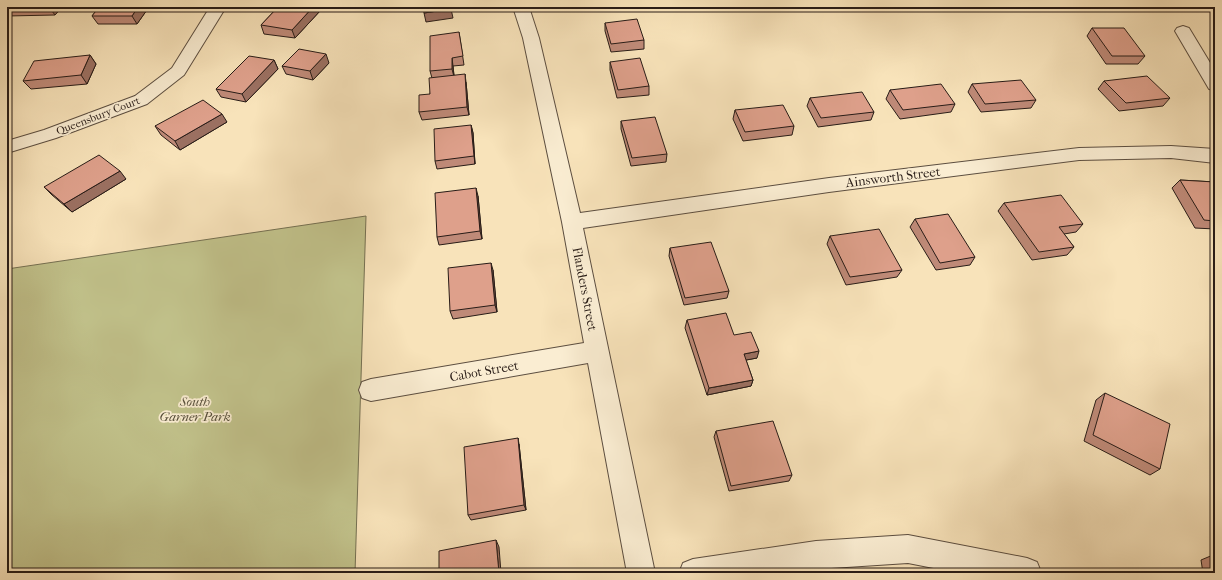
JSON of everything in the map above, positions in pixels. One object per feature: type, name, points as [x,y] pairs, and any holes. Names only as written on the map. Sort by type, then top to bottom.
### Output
[{"type":"street","name":"Queensbury Court","points":[[7,147],[50,134],[142,100],[178,71],[218,7]]},
{"type":"street","name":"Flanders Street","points":[[521,7],[531,38],[572,222],[641,573]]},
{"type":"street","points":[[1183,30],[1215,85]]},
{"type":"street","name":"Ainsworth Street","points":[[572,222],[829,185],[1079,154],[1171,152],[1215,156]]},
{"type":"street","name":"Cabot Street","points":[[371,390],[598,351]]},
{"type":"street","points":[[693,573],[816,555],[908,549],[1028,572]]},
{"type":"green space","name":"South Garner Park","points":[[366,216],[355,573],[7,573],[7,269]]},
{"type":"building","points":[[99,7],[138,7],[132,16],[92,16]]},
{"type":"building","points":[[278,7],[313,7],[292,30],[261,25]]},
{"type":"building","points":[[423,7],[450,7],[451,9],[424,13]]},
{"type":"building","points":[[637,19],[644,40],[611,44],[605,23]]},
{"type":"building","points":[[1092,28],[1124,28],[1145,56],[1112,56]]},
{"type":"building","points":[[459,32],[463,56],[452,58],[452,69],[430,71],[430,36]]},
{"type":"building","points":[[299,49],[326,54],[310,71],[282,66]]},
{"type":"building","points":[[90,55],[81,75],[23,81],[34,61]]},
{"type":"building","points":[[249,56],[274,60],[242,94],[216,89]]},
{"type":"building","points":[[640,58],[649,86],[618,90],[610,62]]},
{"type":"building","points":[[465,74],[467,107],[419,112],[419,95],[430,94],[429,78]]},
{"type":"building","points":[[1147,76],[1170,98],[1126,103],[1104,81]]},
{"type":"building","points":[[1021,80],[1036,100],[985,104],[972,84]]},
{"type":"building","points":[[941,84],[955,104],[903,110],[890,90]]},
{"type":"building","points":[[862,92],[874,112],[821,118],[810,98]]},
{"type":"building","points":[[203,100],[222,114],[175,141],[155,126]]},
{"type":"building","points":[[783,105],[794,126],[745,132],[735,110]]},
{"type":"building","points":[[655,117],[667,154],[632,158],[621,121]]},
{"type":"building","points":[[471,125],[474,156],[435,161],[434,129]]},
{"type":"building","points":[[99,155],[120,171],[64,204],[44,187]]},
{"type":"building","points":[[1180,180],[1215,182],[1215,221],[1204,220]]},
{"type":"building","points":[[476,188],[480,231],[437,237],[435,193]]},
{"type":"building","points":[[1061,195],[1083,224],[1059,227],[1074,247],[1039,252],[1004,203]]},
{"type":"building","points":[[948,214],[975,257],[940,263],[915,219]]},
{"type":"building","points":[[879,229],[902,270],[850,277],[830,236]]},
{"type":"building","points":[[711,242],[729,291],[685,298],[670,248]]},
{"type":"building","points":[[491,263],[495,305],[450,311],[448,268]]},
{"type":"building","points":[[726,313],[734,335],[751,332],[759,351],[744,354],[753,380],[709,388],[687,320]]},
{"type":"building","points":[[1105,393],[1170,424],[1160,469],[1093,435]]},
{"type":"building","points":[[773,421],[792,475],[731,486],[716,431]]},
{"type":"building","points":[[518,438],[524,505],[468,515],[464,447]]},
{"type":"building","points":[[496,540],[499,573],[439,573],[439,551]]},
{"type":"building","points":[[1213,555],[1215,556],[1215,569]]}]
